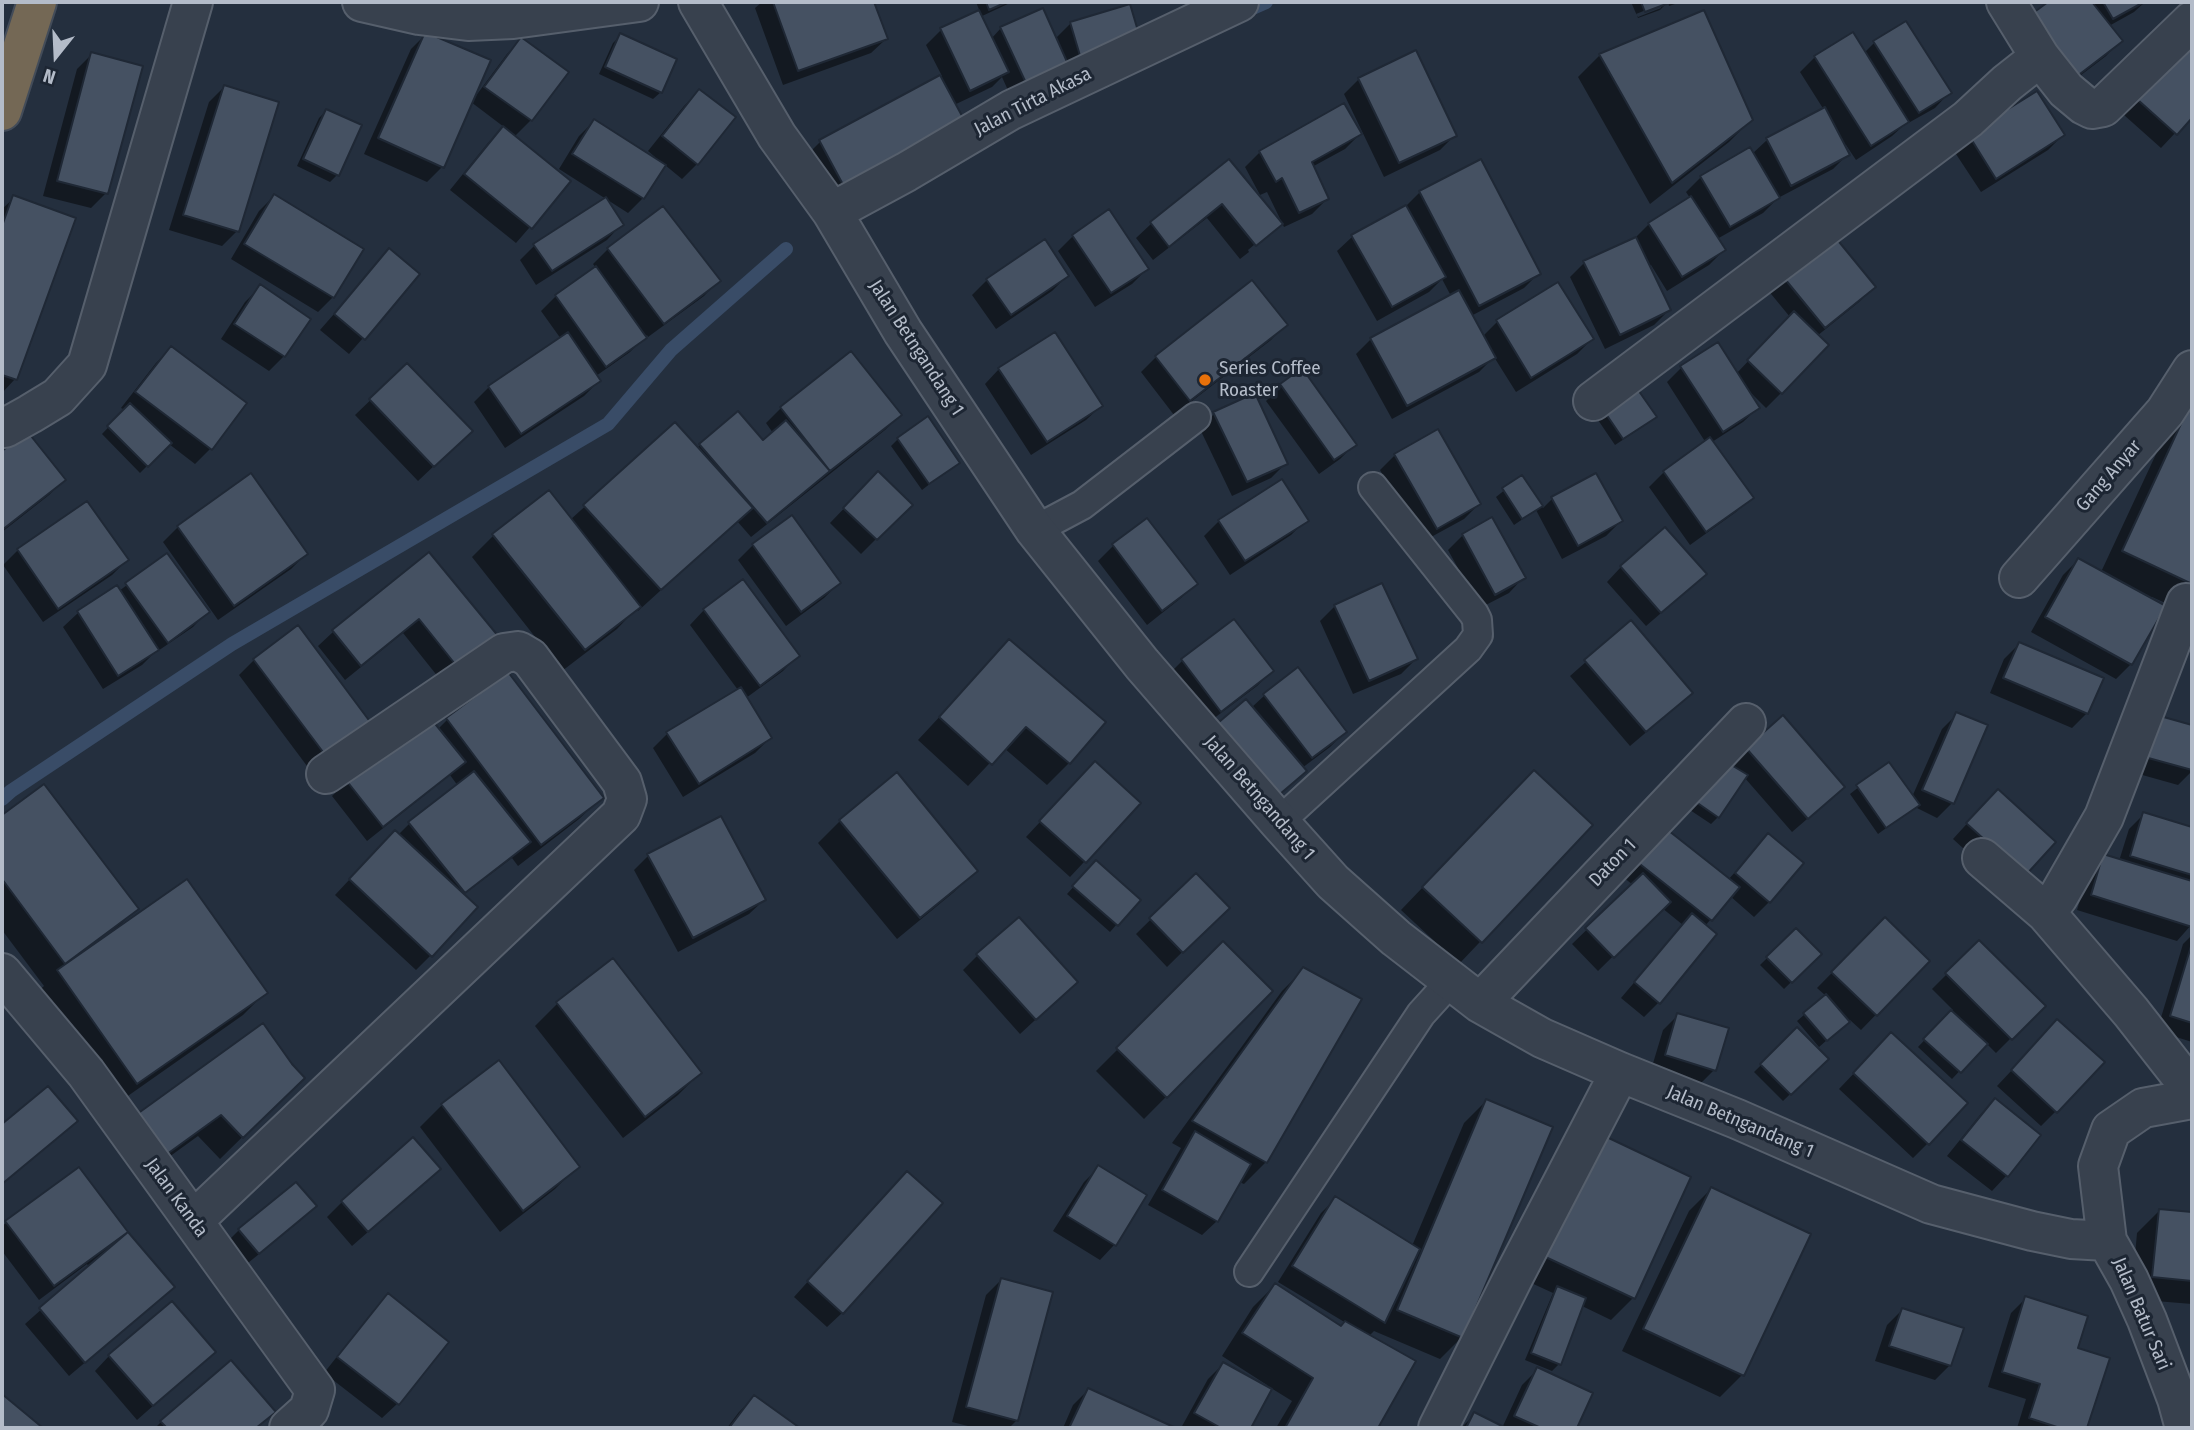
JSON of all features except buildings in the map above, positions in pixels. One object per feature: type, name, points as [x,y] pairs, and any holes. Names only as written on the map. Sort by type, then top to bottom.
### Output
[{"type":"highway","points":[[2,111],[22,22]]},
{"type":"street","points":[[2,428],[58,397],[87,365],[193,2]]},
{"type":"street","points":[[362,2],[419,15],[468,22],[513,19],[639,2]]},
{"type":"street","name":"Jalan Betngandang 1","points":[[698,2],[777,136],[832,212],[903,332],[1035,530],[1142,664],[1279,822],[1333,882],[1396,938],[1465,993],[1542,1038],[1620,1072],[1737,1119],[1931,1204],[2032,1231],[2071,1239],[2107,1241]]},
{"type":"street","name":"Jalan Tirta Akasa","points":[[832,212],[1011,110],[1239,2]]},
{"type":"street","points":[[2006,2],[2040,57],[2075,98],[2092,109],[2099,108],[2113,98],[2192,21]]},
{"type":"street","points":[[1593,401],[1968,119],[2040,57]]},
{"type":"street","name":"Gang Anyar","points":[[2019,578],[2165,412],[2192,370]]},
{"type":"street","points":[[2046,913],[2104,817],[2186,603]]},
{"type":"street","points":[[193,1221],[621,815],[627,799],[622,782],[530,658],[518,651],[504,653],[326,774]]},
{"type":"street","name":"Daton 1","points":[[1465,993],[1746,723]]},
{"type":"street","points":[[1982,858],[2046,913],[2131,1012],[2192,1090]]},
{"type":"street","name":"Jalan Kanda","points":[[2,973],[86,1073],[315,1390],[309,1410],[289,1428]]},
{"type":"street","points":[[1438,1428],[1620,1072]]},
{"type":"street","points":[[2107,1241],[2098,1166],[2111,1129],[2143,1108],[2192,1099]]},
{"type":"street","name":"Jalan Batur Sari","points":[[2107,1241],[2129,1280],[2185,1409]]},
{"type":"lane","points":[[1035,530],[1082,505],[1196,417]]},
{"type":"lane","points":[[1279,822],[1468,649],[1478,635],[1474,614],[1373,487]]},
{"type":"lane","points":[[1249,1272],[1422,1014],[1465,993]]},
{"type":"waterway","points":[[1241,13],[1266,2]]},
{"type":"waterway","points":[[2,799],[232,644],[608,424],[671,350],[786,249]]},
{"type":"place","name":"Series Coffee Roaster","points":[[1205,380]]}]
